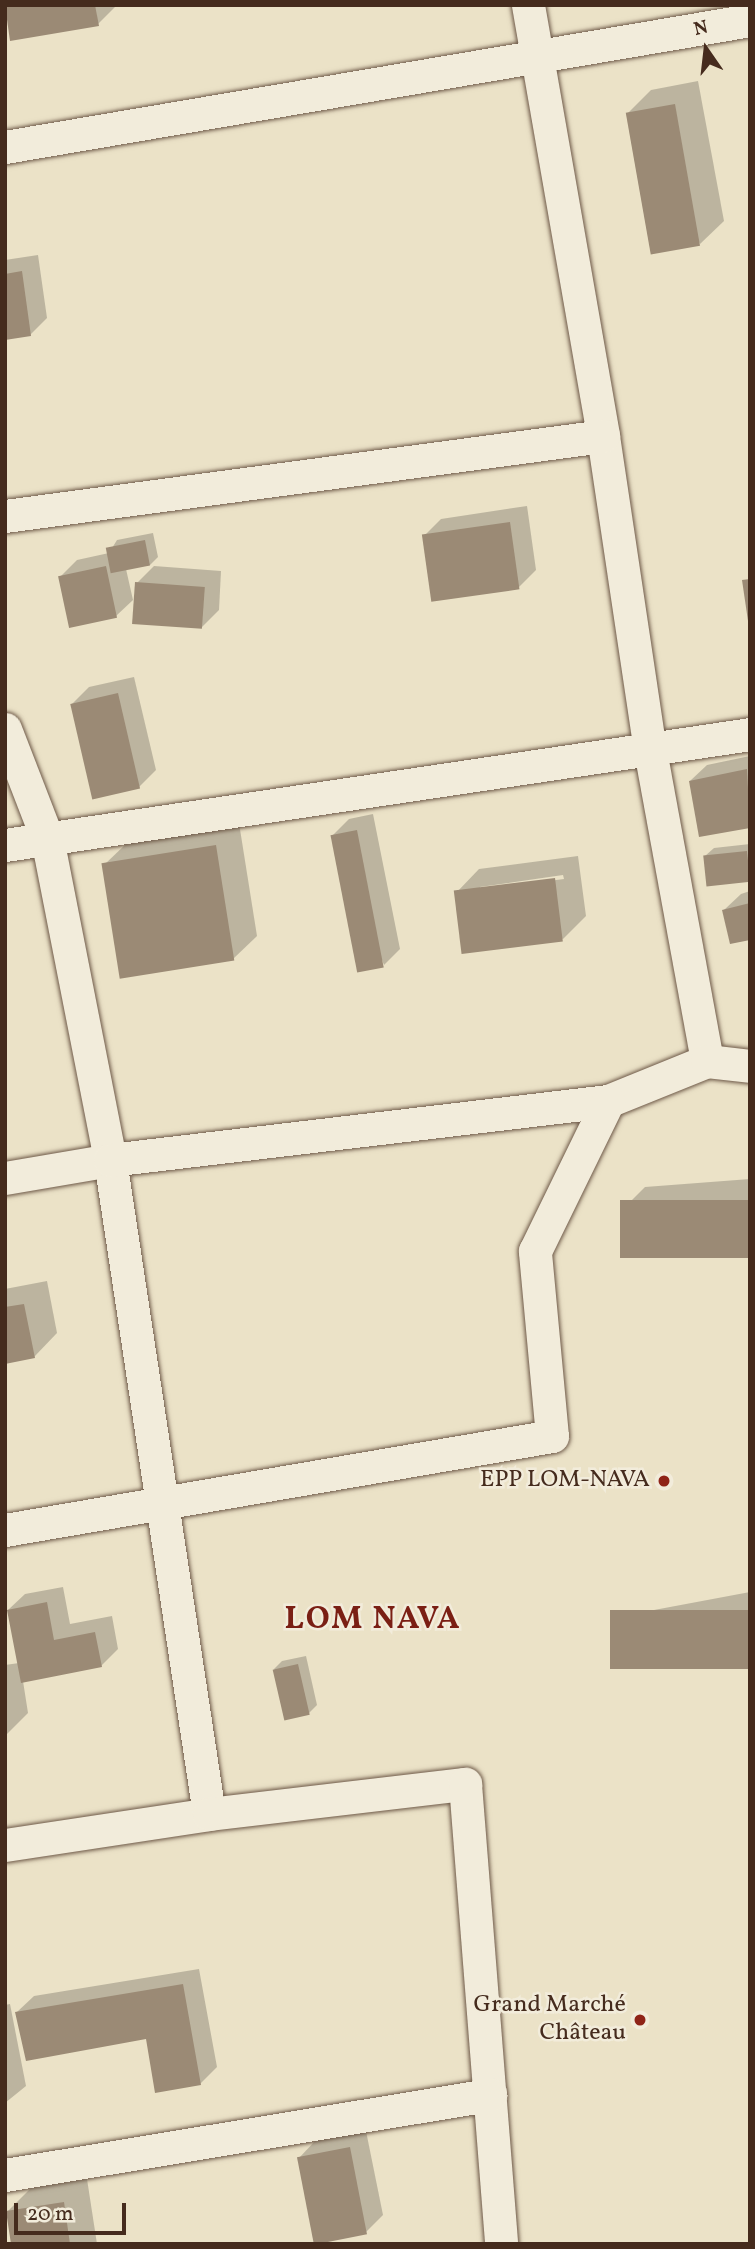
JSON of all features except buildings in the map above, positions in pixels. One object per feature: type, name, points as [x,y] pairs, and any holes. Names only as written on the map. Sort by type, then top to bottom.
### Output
[{"type":"street","points":[[528,5],[603,436],[650,750],[707,1061]]},
{"type":"street","points":[[5,147],[536,53],[750,20]]},
{"type":"street","points":[[5,516],[603,436]]},
{"type":"street","points":[[5,729],[47,838],[110,1160],[159,1504],[209,1814]]},
{"type":"street","points":[[5,845],[750,734]]},
{"type":"street","points":[[5,1178],[110,1160],[608,1101],[707,1061],[750,1066]]},
{"type":"street","points":[[5,1530],[552,1436],[535,1251],[608,1101]]},
{"type":"street","points":[[5,1846],[209,1814],[465,1784],[502,2244]]},
{"type":"street","points":[[5,2175],[489,2095]]},
{"type":"place","name":"EPP LOM-NAVA","points":[[664,1481]]},
{"type":"place","name":"Grand Marché Château","points":[[640,2020]]},
{"type":"district","name":"LOM NAVA","points":[[373,1620]]}]
